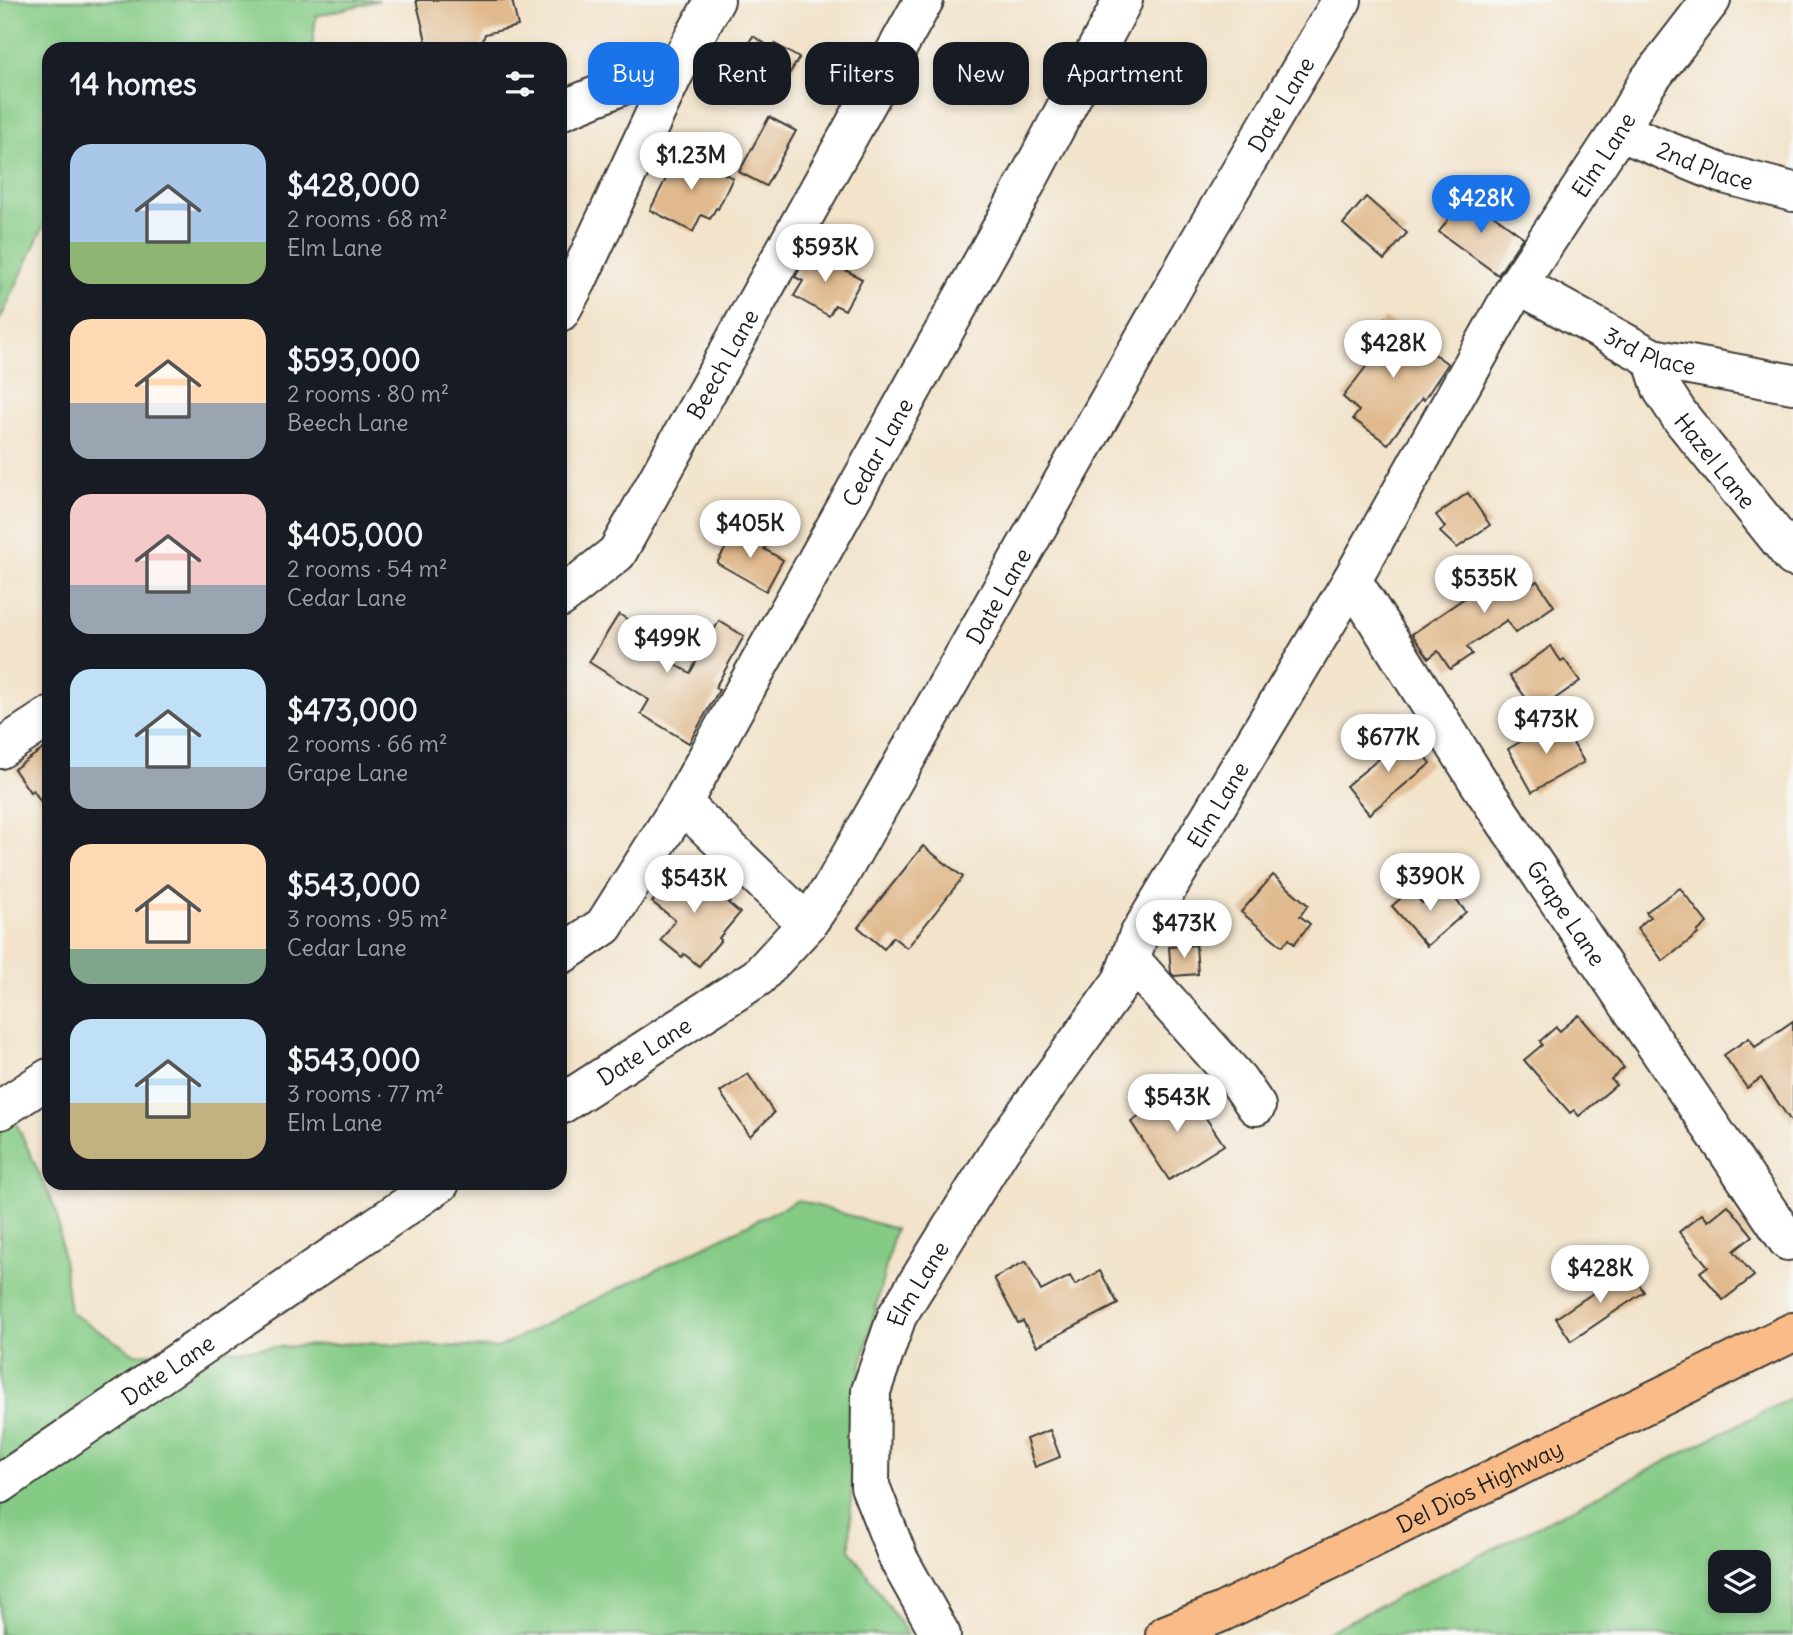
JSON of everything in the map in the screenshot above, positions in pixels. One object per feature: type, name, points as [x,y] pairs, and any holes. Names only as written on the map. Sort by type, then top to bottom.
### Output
[{"type":"main road","name":"Del Dios Highway","points":[[1165,1635],[1235,1606],[1793,1332]]},
{"type":"street","points":[[679,64],[715,0]]},
{"type":"street","name":"Beech Lane","points":[[567,592],[617,553],[924,0]]},
{"type":"street","name":"Cedar Lane","points":[[567,951],[604,926],[682,803],[1016,202],[1123,0]]},
{"type":"street","name":"Date Lane","points":[[567,1100],[758,977],[807,924],[834,885],[1199,242],[1342,0]]},
{"type":"street","name":"Elm Lane","points":[[942,1635],[898,1560],[870,1486],[871,1391],[897,1316],[1001,1148],[1122,981],[1138,937],[1352,580],[1518,284],[1619,131],[1647,83],[1711,0]]},
{"type":"street","points":[[567,108],[588,99]]},
{"type":"street","points":[[567,299],[659,105]]},
{"type":"street","name":"2nd Place","points":[[1619,131],[1720,173],[1793,192]]},
{"type":"street","name":"3rd Place","points":[[1518,284],[1652,358],[1793,384]]},
{"type":"street","name":"Hazel Lane","points":[[1652,358],[1662,389],[1679,415],[1793,557]]},
{"type":"street","name":"Grape Lane","points":[[1352,580],[1480,784],[1788,1241]]},
{"type":"street","points":[[0,749],[42,722]]},
{"type":"street","points":[[682,803],[807,924]]},
{"type":"street","points":[[1130,958],[1238,1080],[1256,1106]]},
{"type":"street","points":[[0,1110],[42,1083]]},
{"type":"street","name":"Date Lane","points":[[0,1484],[430,1190]]},
{"type":"green space","points":[[0,0],[380,0],[316,16],[313,42],[42,42],[42,229],[0,320]]},
{"type":"green space","points":[[0,1087],[42,1180],[42,1190],[47,1190],[57,1213],[70,1312],[135,1354],[359,1343],[497,1348],[798,1200],[895,1229],[853,1401],[850,1549],[908,1635],[0,1635]]},
{"type":"green space","points":[[1793,1397],[1793,1635],[1322,1635]]},
{"type":"building","points":[[416,0],[512,0],[518,26],[485,34],[482,42],[426,42]]},
{"type":"building","points":[[753,36],[762,42],[749,42]]},
{"type":"building","points":[[791,53],[799,58],[791,71]]},
{"type":"building","points":[[769,117],[796,131],[766,186],[739,172]]},
{"type":"building","points":[[680,151],[733,178],[718,209],[716,208],[710,219],[701,215],[693,232],[650,210]]},
{"type":"building","points":[[1466,195],[1523,237],[1498,275],[1439,232]]},
{"type":"building","points":[[1366,197],[1407,233],[1384,260],[1343,224]]},
{"type":"building","points":[[810,251],[862,279],[845,310],[835,305],[829,316],[794,296],[803,281],[795,277]]},
{"type":"building","points":[[1385,318],[1448,364],[1424,400],[1422,398],[1388,444],[1353,419],[1359,411],[1343,397],[1371,360],[1360,352]]},
{"type":"building","points":[[1468,493],[1490,525],[1457,548],[1440,532],[1445,527],[1436,515]]},
{"type":"building","points":[[737,528],[767,545],[764,549],[783,560],[766,591],[717,563]]},
{"type":"building","points":[[1516,563],[1531,585],[1537,581],[1554,606],[1515,633],[1507,620],[1467,647],[1472,654],[1450,669],[1438,651],[1429,658],[1412,634]]},
{"type":"building","points":[[619,614],[644,630],[636,642],[690,673],[719,621],[744,636],[715,688],[719,690],[689,743],[641,714],[649,700],[589,662]]},
{"type":"building","points":[[1551,646],[1580,681],[1536,712],[1510,676]]},
{"type":"building","points":[[1559,719],[1584,762],[1532,792],[1508,749]]},
{"type":"building","points":[[1408,735],[1431,763],[1369,814],[1346,786]]},
{"type":"building","points":[[42,750],[42,804],[33,790],[30,792],[14,769]]},
{"type":"building","points":[[923,846],[963,877],[907,948],[893,937],[884,949],[858,927]]},
{"type":"building","points":[[684,863],[730,901],[728,903],[740,913],[699,966],[684,954],[682,957],[661,940],[675,920],[652,902]]},
{"type":"building","points":[[1273,875],[1308,905],[1300,916],[1310,924],[1294,944],[1289,939],[1282,946],[1241,912]]},
{"type":"building","points":[[1443,884],[1466,912],[1427,946],[1392,906],[1410,890],[1422,903]]},
{"type":"building","points":[[1680,888],[1707,923],[1698,934],[1663,961],[1637,928],[1650,917],[1646,912]]},
{"type":"building","points":[[1196,945],[1198,974],[1174,976],[1171,973],[1169,947]]},
{"type":"building","points":[[1579,1015],[1624,1068],[1611,1079],[1616,1085],[1579,1116],[1574,1110],[1570,1113],[1524,1060],[1542,1045],[1540,1041],[1556,1027],[1560,1031]]},
{"type":"building","points":[[1793,1021],[1793,1124],[1761,1078],[1747,1088],[1724,1055],[1749,1038],[1755,1047]]},
{"type":"building","points":[[748,1074],[774,1113],[750,1136],[720,1092]]},
{"type":"building","points":[[1185,1087],[1224,1145],[1169,1180],[1131,1122]]},
{"type":"building","points":[[1728,1205],[1753,1236],[1734,1251],[1754,1276],[1723,1300],[1700,1272],[1708,1266],[1679,1232],[1702,1214],[1708,1221]]},
{"type":"building","points":[[1026,1261],[1041,1291],[1070,1276],[1075,1285],[1100,1271],[1118,1304],[1037,1346],[1023,1321],[1018,1323],[994,1278]]},
{"type":"building","points":[[1629,1269],[1644,1292],[1571,1341],[1556,1318]]},
{"type":"building","points":[[1050,1430],[1060,1457],[1035,1467],[1026,1439]]}]
